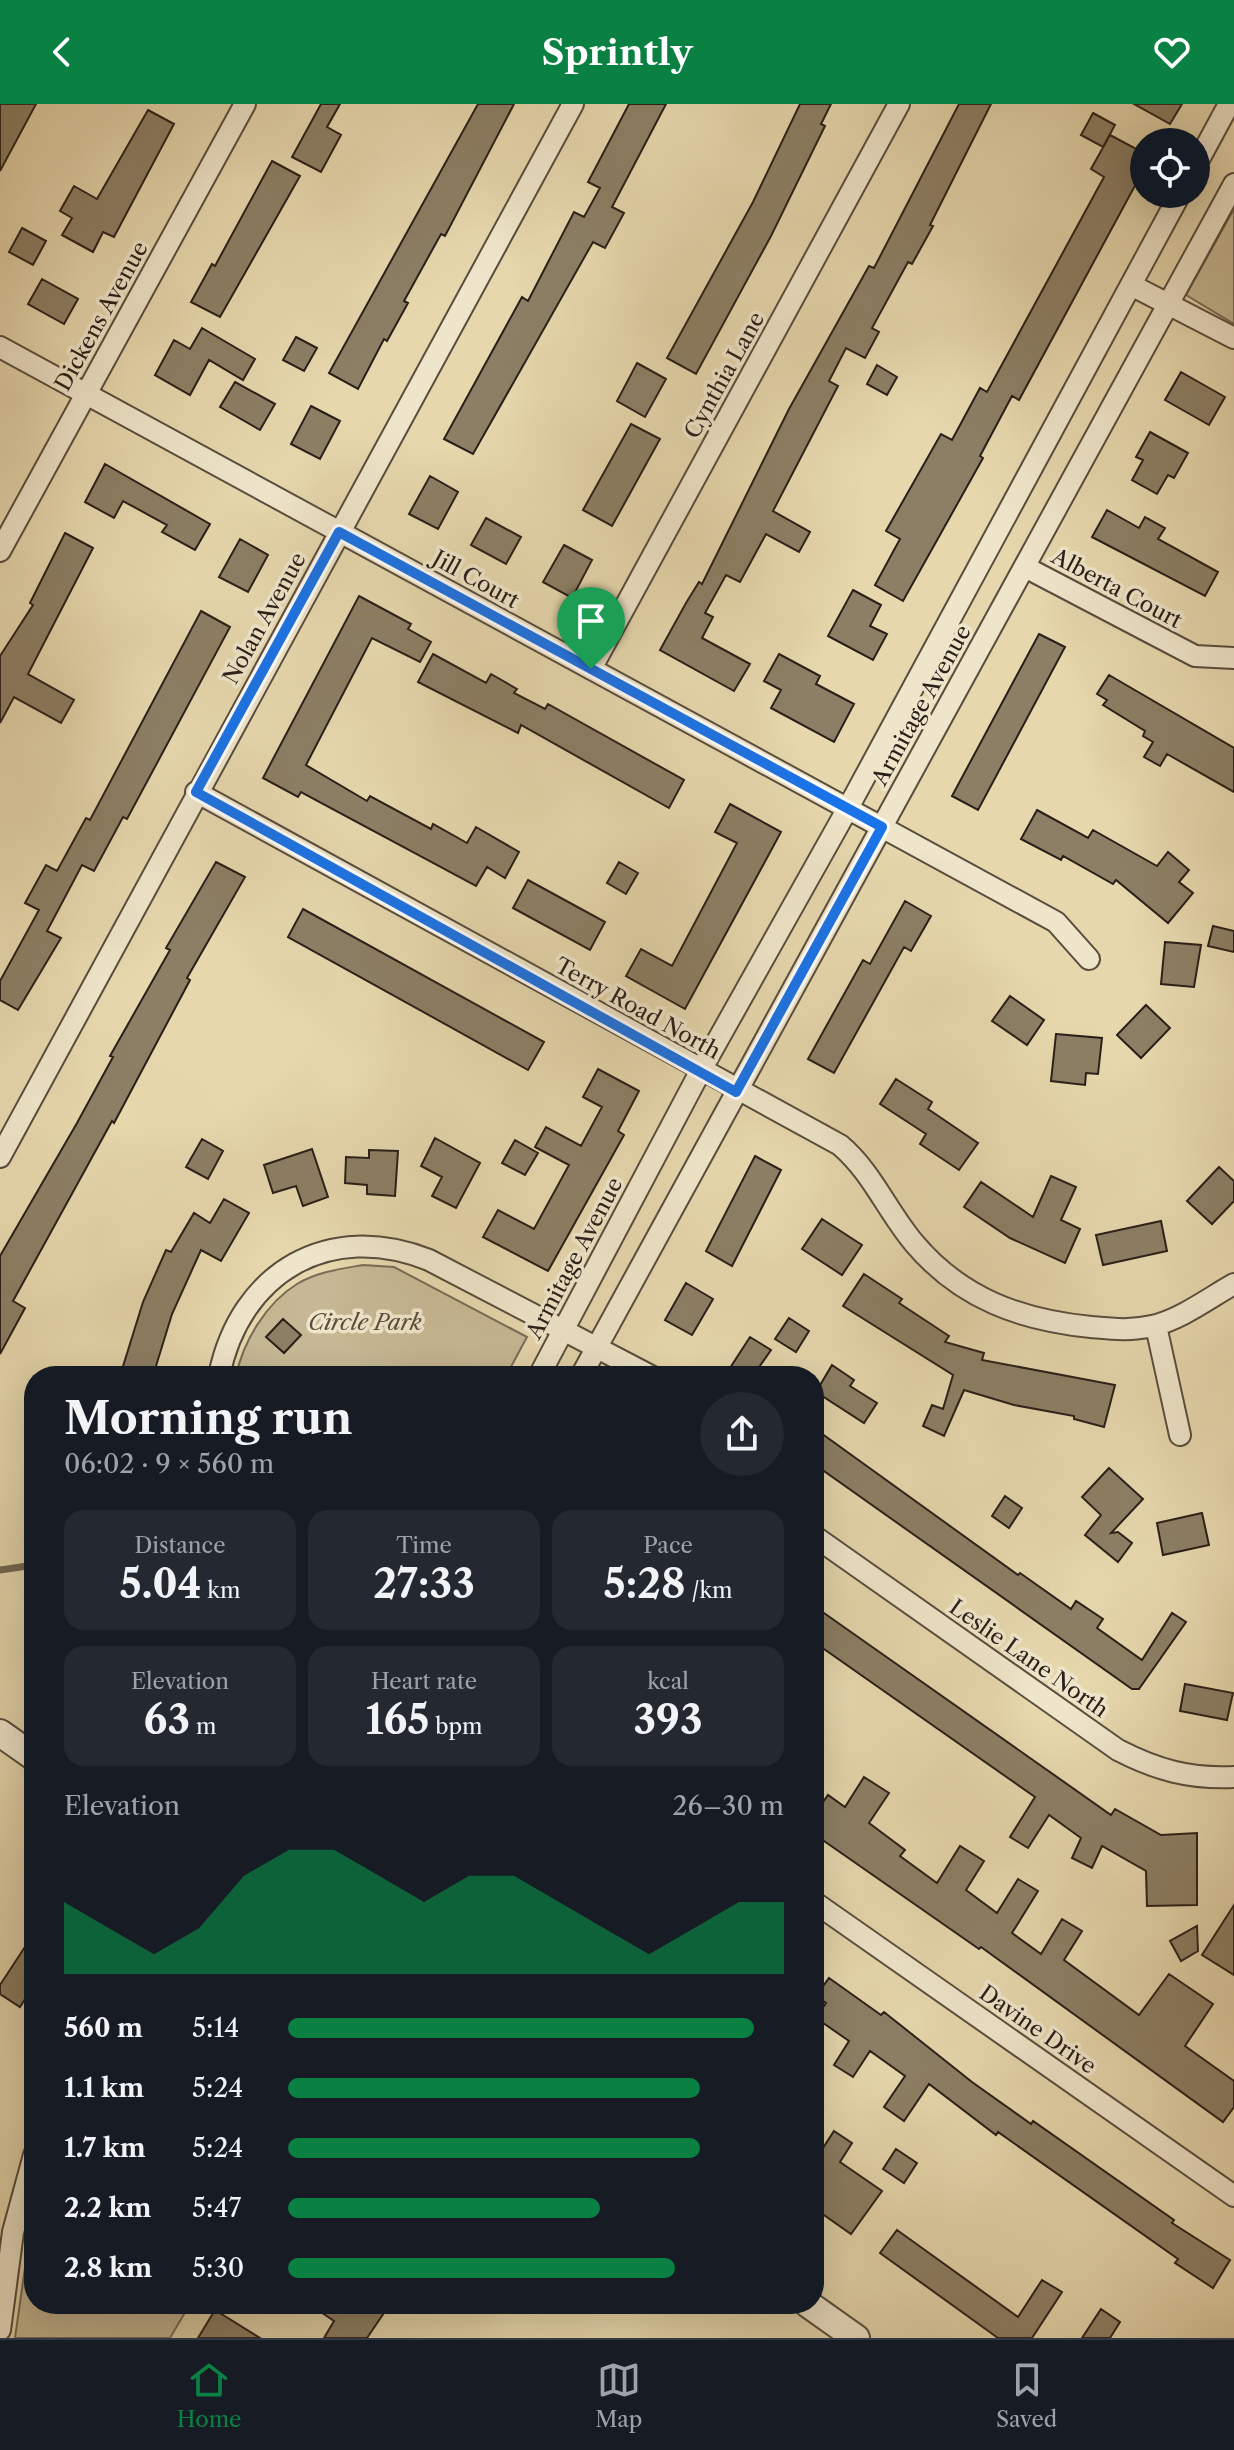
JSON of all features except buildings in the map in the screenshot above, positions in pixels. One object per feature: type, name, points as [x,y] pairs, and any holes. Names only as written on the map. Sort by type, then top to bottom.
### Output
[{"type":"street","name":"Dickens Avenue","points":[[0,551],[245,104]]},
{"type":"street","name":"Nolan Avenue","points":[[0,1157],[573,104]]},
{"type":"street","name":"Cynthia Lane","points":[[591,669],[899,104]]},
{"type":"street","points":[[1210,139],[1229,104]]},
{"type":"street","name":"Armitage Avenue","points":[[587,1366],[1025,567],[1166,302],[1234,184]]},
{"type":"street","name":"Armitage Avenue","points":[[545,1366],[701,1070],[848,808],[1172,208]]},
{"type":"street","points":[[1131,285],[1234,338]]},
{"type":"street","name":"Jill Court","points":[[0,347],[1056,922],[1089,959]]},
{"type":"street","name":"Alberta Court","points":[[1025,567],[1195,656],[1234,658]]},
{"type":"street","name":"Terry Road North","points":[[196,792],[736,1092],[840,1145],[857,1160],[913,1242],[969,1292],[1003,1309],[1059,1325],[1124,1331],[1156,1326]]},
{"type":"street","points":[[222,1366],[231,1331],[245,1307],[265,1285],[299,1260],[335,1249],[366,1245],[413,1253],[632,1366]]},
{"type":"street","points":[[1180,1435],[1156,1326],[1234,1284]]},
{"type":"street","name":"Leslie Lane North","points":[[824,1543],[1118,1750],[1153,1768],[1181,1776],[1234,1777]]},
{"type":"street","points":[[0,1733],[24,1750]]},
{"type":"street","name":"Davine Drive","points":[[824,1909],[1234,2196]]},
{"type":"street","points":[[0,2330],[13,2232],[24,2192]]},
{"type":"street","points":[[822,2314],[856,2338]]},
{"type":"green space","points":[[1234,209],[1234,324],[1186,295]]},
{"type":"green space","name":"Circle Park","points":[[363,1265],[394,1267],[527,1337],[511,1366],[238,1366],[250,1337],[275,1302],[297,1284],[329,1272]]},
{"type":"green space","points":[[24,2275],[24,2314],[184,2314],[170,2338],[15,2338]]},
{"type":"waterway","points":[[0,1570],[24,1566]]},
{"type":"route","points":[[339,532],[591,669],[882,827],[736,1092],[689,1063],[196,792],[339,532]]}]
